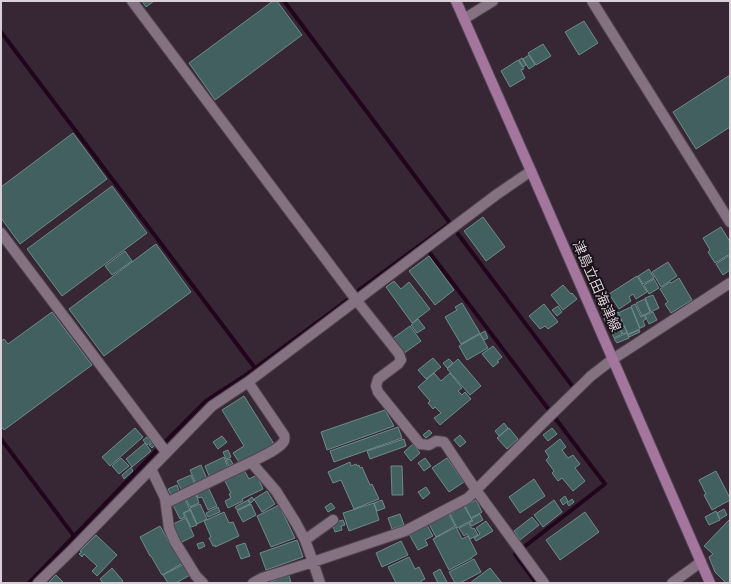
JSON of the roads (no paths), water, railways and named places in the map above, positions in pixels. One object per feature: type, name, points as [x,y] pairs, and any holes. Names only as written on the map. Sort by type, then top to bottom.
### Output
[{"type":"main road","name":"津島立田海津線","points":[[456,1],[710,583]]},
{"type":"street","points":[[132,1],[357,301],[399,354],[401,360],[398,364],[378,379],[376,386],[378,392],[420,444],[429,445],[436,441],[444,442],[476,490],[544,583]]},
{"type":"street","points":[[464,19],[494,1]]},
{"type":"street","points":[[592,1],[730,222]]},
{"type":"street","points":[[38,583],[212,406],[248,382],[496,195],[531,171]]},
{"type":"street","points":[[1,233],[166,452]]},
{"type":"street","points":[[253,583],[262,578],[405,531],[468,498],[591,376],[613,359],[730,283]]},
{"type":"street","points":[[166,503],[251,462],[277,448],[283,443],[285,438],[284,434],[248,382]]},
{"type":"street","points":[[251,462],[276,491],[296,523],[314,562],[320,583]]},
{"type":"street","points":[[151,469],[165,498],[170,528],[175,542],[196,576],[203,583]]},
{"type":"street","points":[[305,540],[333,520]]},
{"type":"street","points":[[672,583],[701,562]]},
{"type":"waterway","points":[[284,1],[450,223],[359,290]]},
{"type":"waterway","points":[[1,32],[255,368]]},
{"type":"waterway","points":[[458,234],[573,387]]},
{"type":"waterway","points":[[430,253],[549,410]]},
{"type":"waterway","points":[[166,441],[206,401],[243,377],[350,298]]},
{"type":"waterway","points":[[524,547],[605,484],[555,418]]},
{"type":"waterway","points":[[1,439],[74,536]]},
{"type":"waterway","points":[[29,583],[158,449]]},
{"type":"waterway","points":[[515,554],[536,583]]}]
